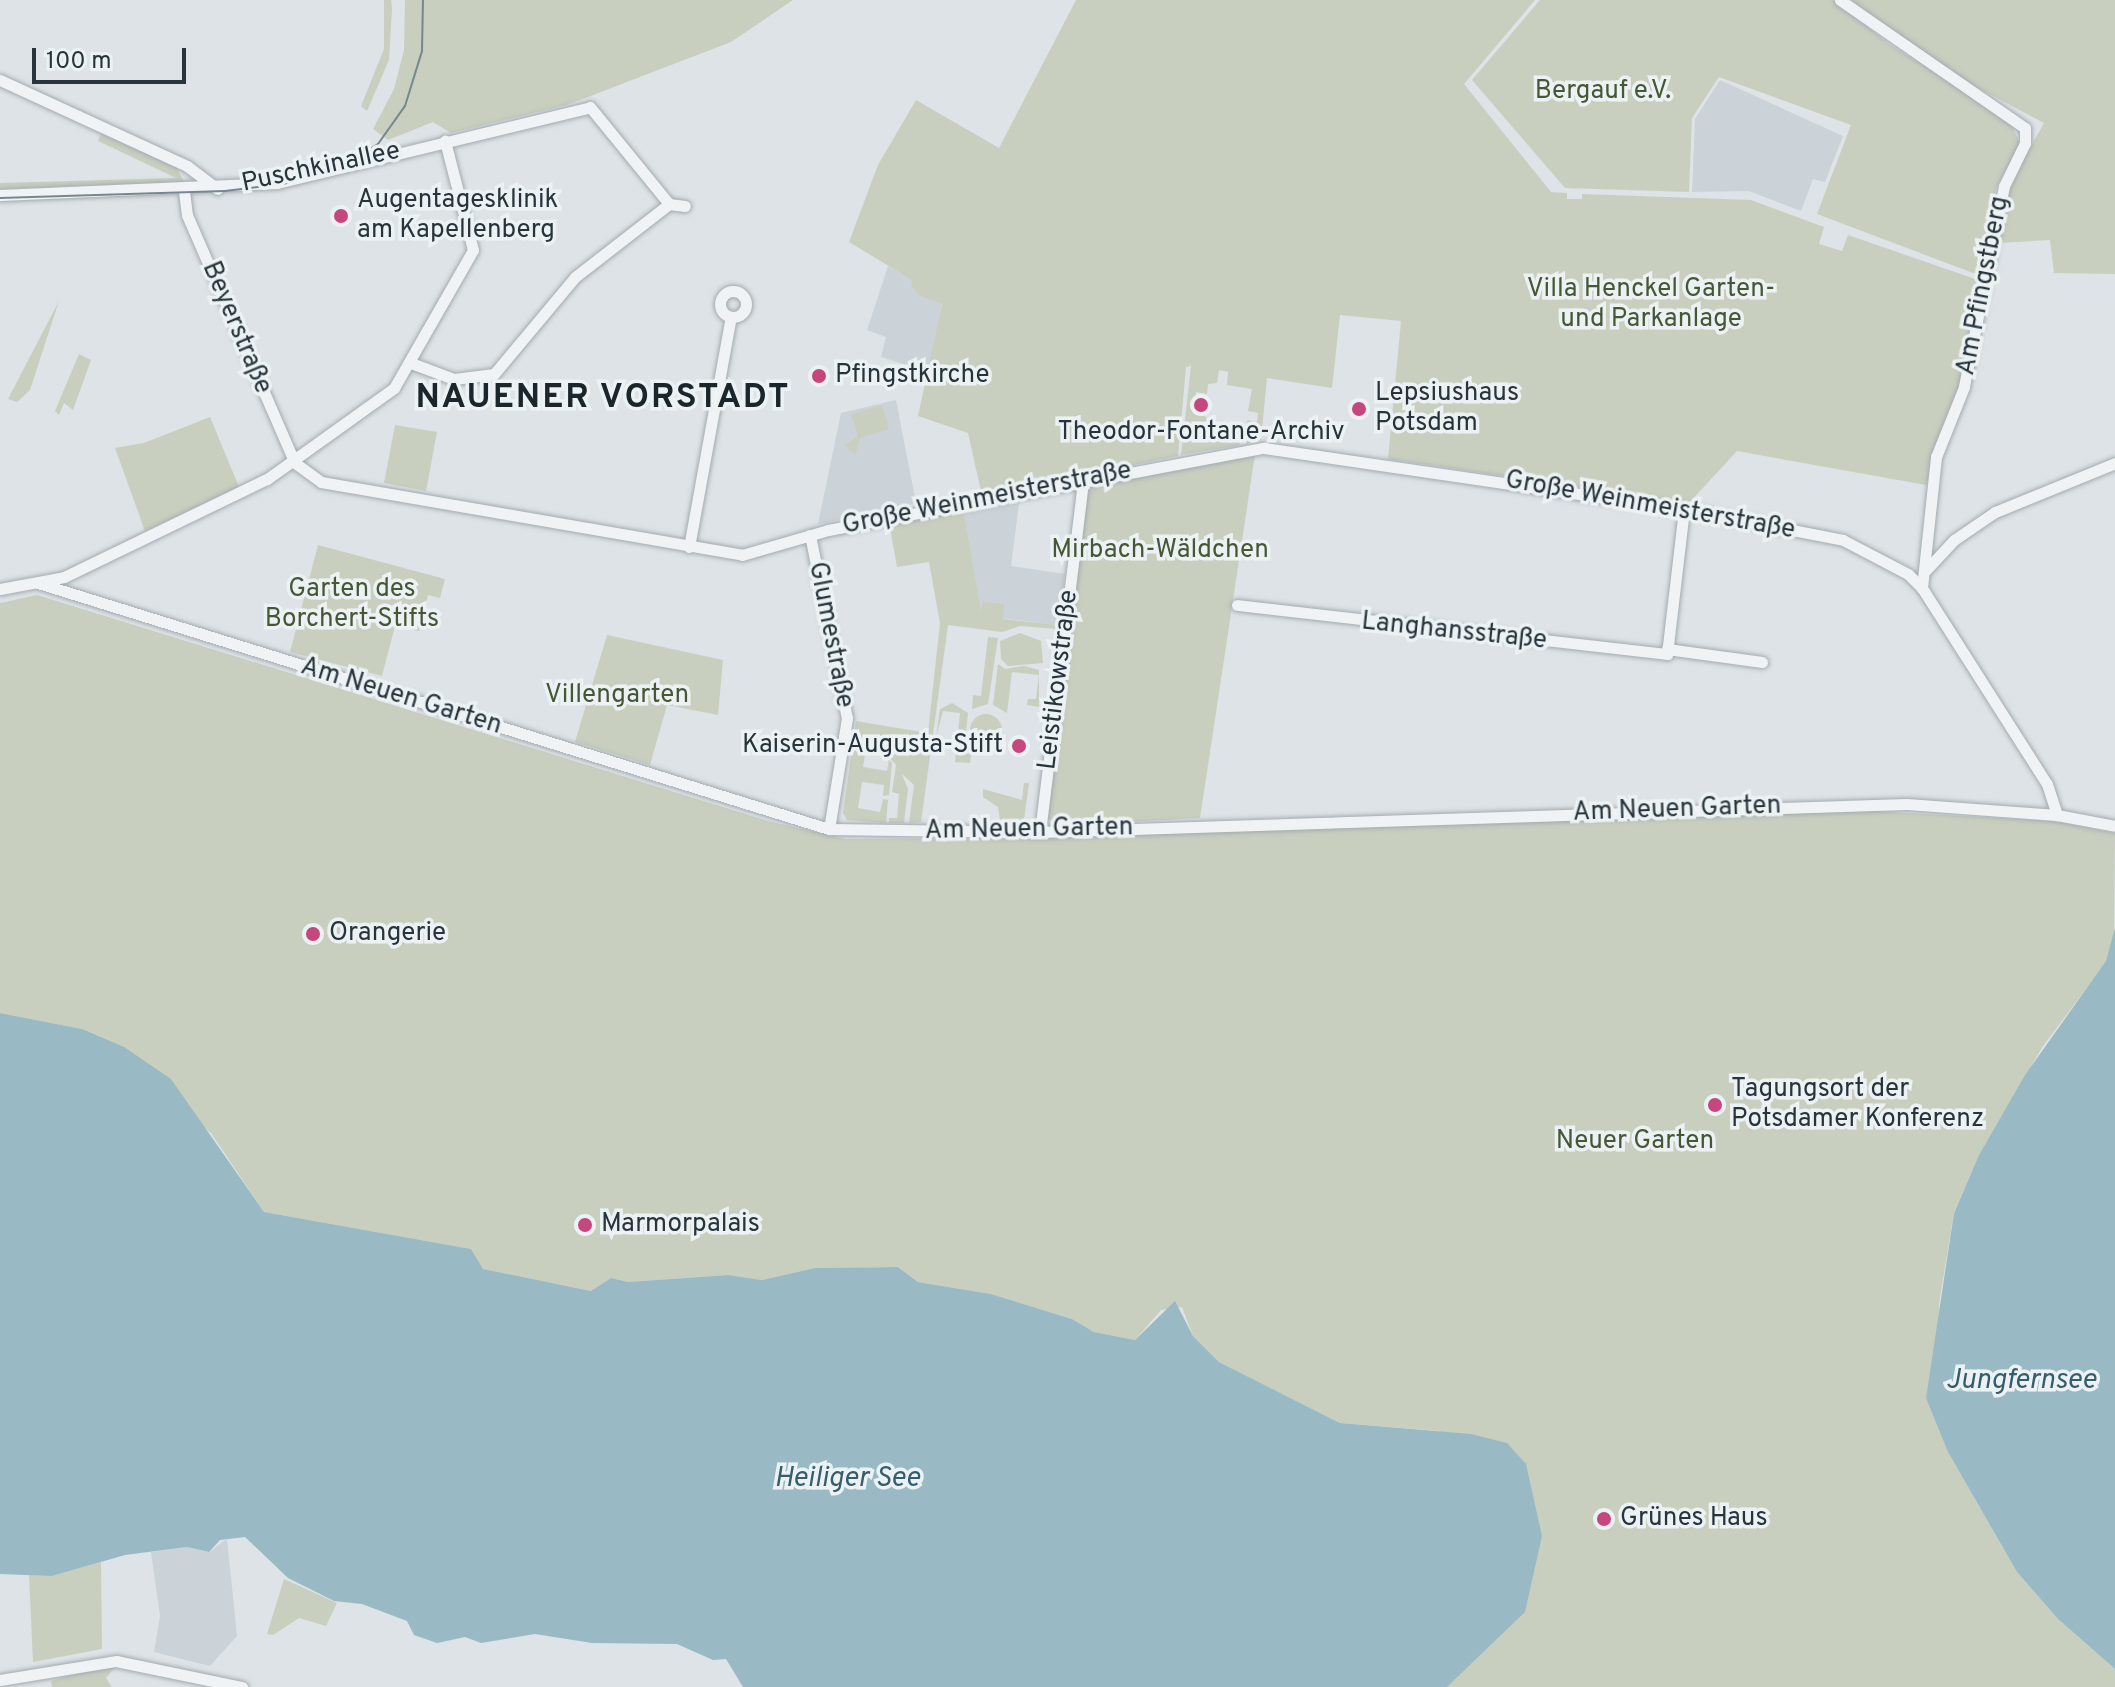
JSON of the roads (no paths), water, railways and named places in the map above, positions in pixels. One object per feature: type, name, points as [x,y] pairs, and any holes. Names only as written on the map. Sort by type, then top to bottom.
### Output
[{"type":"street","name":"Am Pfingstberg","points":[[1840,0],[2025,128],[2025,143],[2004,186],[1964,387],[1936,457],[1922,588]]},
{"type":"street","points":[[0,80],[187,166],[217,189]]},
{"type":"street","name":"Puschkinallee","points":[[0,195],[184,191],[277,183],[590,107],[669,204]]},
{"type":"street","points":[[0,589],[64,577],[295,463],[394,388],[473,250],[445,141]]},
{"type":"street","name":"Beyerstraße","points":[[184,191],[187,215],[295,463]]},
{"type":"street","points":[[411,363],[454,379],[494,374],[575,277],[669,204],[685,206]]},
{"type":"street","points":[[689,547],[731,317]]},
{"type":"street","name":"Große Weinmeisterstraße","points":[[295,463],[321,482],[742,555],[810,535],[1083,480],[1272,448],[1684,509],[1852,543],[1922,588],[2047,784],[2057,815]]},
{"type":"street","points":[[1925,570],[1954,540],[1995,512],[2115,463]]},
{"type":"street","name":"Leistikowstraße","points":[[1040,832],[1083,480]]},
{"type":"street","points":[[1667,649],[1684,509]]},
{"type":"street","points":[[1930,526],[1954,540]]},
{"type":"street","name":"Glumestraße","points":[[810,535],[847,718],[829,829]]},
{"type":"street","name":"Am Neuen Garten","points":[[38,583],[829,829],[1040,832],[1907,804],[2057,815],[2115,826]]},
{"type":"street","name":"Langhansstraße","points":[[1237,605],[1470,635],[1667,654],[1667,649],[1762,662]]},
{"type":"street","points":[[0,1680],[116,1661],[242,1687]]},
{"type":"water","name":"Jungfernsee","points":[[2115,928],[2115,1669],[2058,1619],[2017,1572],[1948,1452],[1926,1398],[1954,1213],[1979,1155],[2025,1075],[2106,961]]},
{"type":"water","name":"Heiliger See","points":[[0,1013],[82,1029],[124,1047],[171,1079],[264,1212],[471,1249],[483,1269],[591,1291],[611,1278],[628,1282],[728,1275],[762,1280],[815,1268],[898,1267],[918,1282],[991,1294],[1072,1319],[1094,1332],[1135,1340],[1175,1301],[1193,1336],[1219,1362],[1340,1423],[1471,1434],[1507,1443],[1526,1464],[1542,1536],[1525,1612],[1447,1687],[743,1687],[726,1659],[713,1660],[677,1644],[592,1643],[535,1634],[481,1643],[465,1637],[437,1643],[414,1635],[407,1621],[362,1604],[334,1601],[288,1578],[245,1537],[220,1540],[209,1552],[187,1547],[125,1555],[52,1576],[0,1574]]},
{"type":"tram line","points":[[0,198],[225,191],[283,184],[341,167],[378,144],[405,106],[422,51],[423,0]]},
{"type":"place","name":"Augentagesklinik am Kapellenberg","points":[[341,216]]},
{"type":"place","name":"Pfingstkirche","points":[[819,376]]},
{"type":"place","name":"Theodor-Fontane-Archiv","points":[[1201,405]]},
{"type":"place","name":"Lepsiushaus Potsdam","points":[[1359,409]]},
{"type":"place","name":"Kaiserin-Augusta-Stift","points":[[1019,746]]},
{"type":"place","name":"Orangerie","points":[[313,934]]},
{"type":"place","name":"Tagungsort der Potsdamer Konferenz","points":[[1715,1105]]},
{"type":"place","name":"Marmorpalais","points":[[585,1225]]},
{"type":"place","name":"Grünes Haus","points":[[1604,1519]]},
{"type":"district","name":"NAUENER VORSTADT","points":[[603,399]]},
{"type":"park label","name":"Bergauf e.V.","points":[[1603,92]]},
{"type":"park label","name":"Villa Henckel Garten- und Parkanlage","points":[[1651,305]]},
{"type":"park label","name":"Mirbach-Wäldchen","points":[[1160,551]]},
{"type":"park label","name":"Garten des Borchert-Stifts","points":[[352,605]]},
{"type":"park label","name":"Villengarten","points":[[617,696]]},
{"type":"park label","name":"Neuer Garten","points":[[1635,1142]]}]
